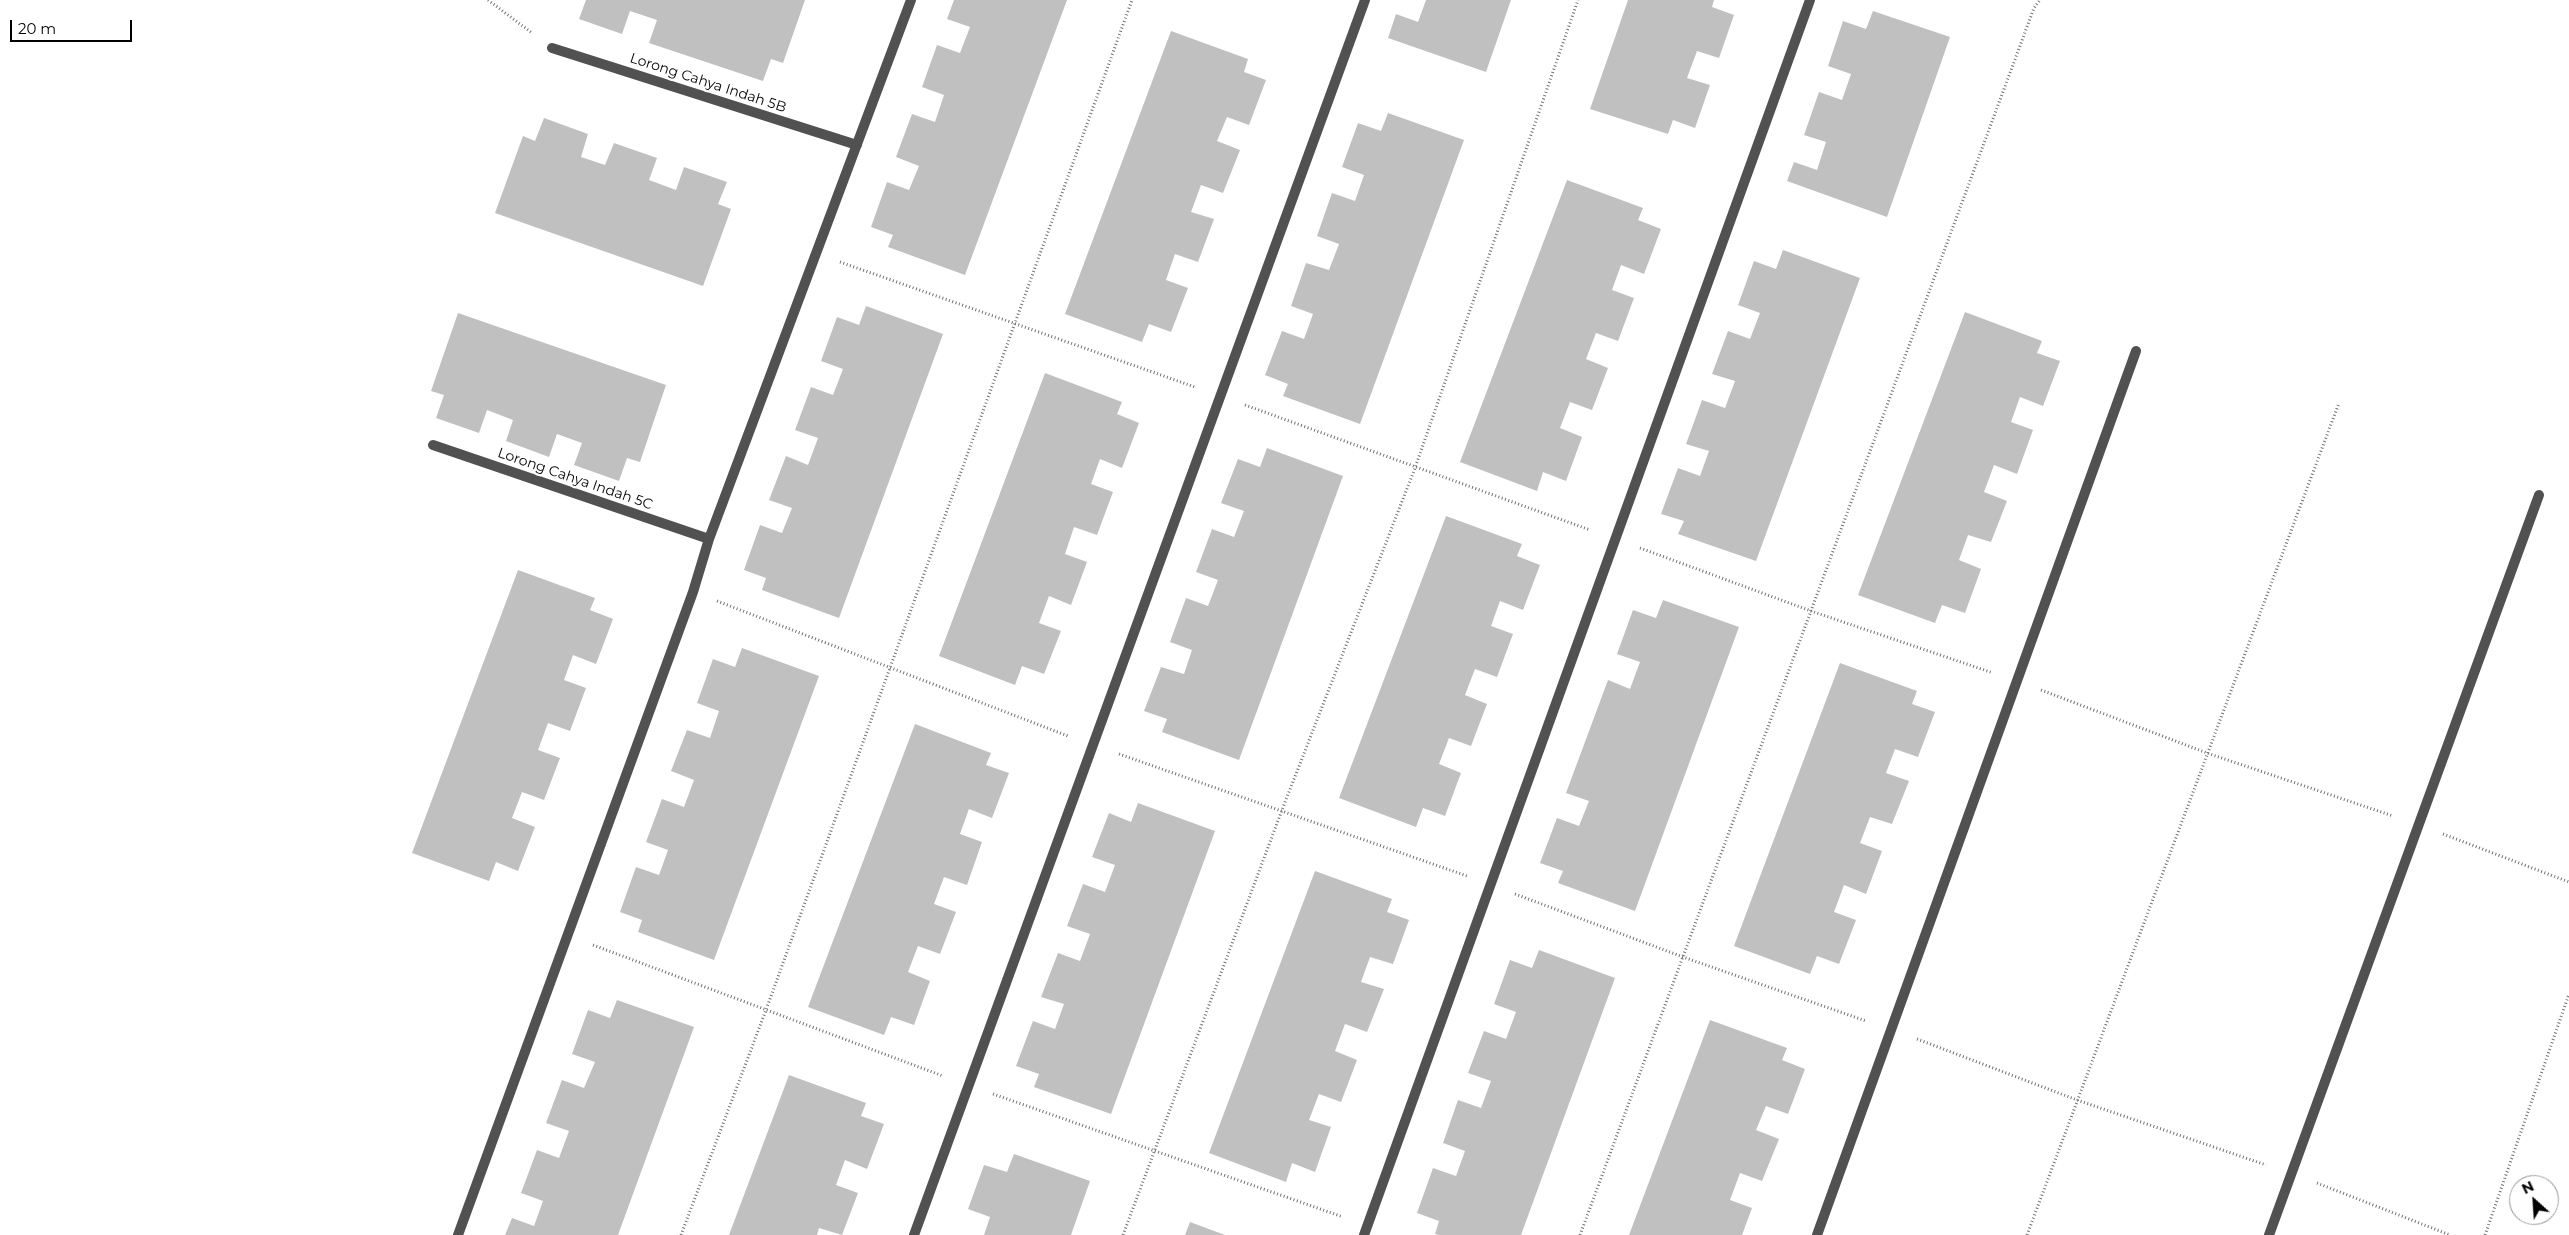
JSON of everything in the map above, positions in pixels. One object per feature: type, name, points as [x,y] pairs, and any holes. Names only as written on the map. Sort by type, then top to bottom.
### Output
[{"type":"street","points":[[458,1235],[693,592],[709,539],[911,0]]},
{"type":"street","points":[[914,1235],[1222,396],[1365,0]]},
{"type":"street","points":[[1364,1235],[1810,0]]},
{"type":"street","name":"Lorong Cahya Indah 5B","points":[[552,48],[857,145]]},
{"type":"street","points":[[1816,1235],[2136,351]]},
{"type":"street","name":"Lorong Cahya Indah 5C","points":[[433,444],[709,539]]},
{"type":"street","points":[[2269,1235],[2539,495]]},
{"type":"path","points":[[488,0],[552,48]]},
{"type":"path","points":[[681,1235],[890,668],[1132,0]]},
{"type":"path","points":[[1123,1235],[1282,810],[1415,468],[1578,0]]},
{"type":"path","points":[[1580,1235],[2034,8],[2040,0]]},
{"type":"path","points":[[816,253],[1222,396],[1415,468],[1811,610],[2017,681],[2207,753],[2419,824],[2569,882]]},
{"type":"path","points":[[2027,1235],[2339,403]]},
{"type":"path","points":[[693,592],[1094,745],[1282,810],[1683,957],[1891,1029],[2077,1100],[2291,1173],[2450,1235]]},
{"type":"path","points":[[2485,1235],[2569,994]]},
{"type":"building","points":[[586,0],[805,0],[783,63],[771,59],[763,81],[649,43],[657,20],[630,11],[622,34],[579,19]]},
{"type":"building","points":[[954,0],[1067,0],[965,275],[888,247],[893,235],[871,227],[887,182],[909,190],[919,166],[896,157],[912,114],[935,122],[944,95],[922,87],[937,45],[960,53],[970,27],[947,19]]},
{"type":"building","points":[[1426,0],[1511,0],[1486,72],[1388,38],[1396,14],[1418,22]]},
{"type":"building","points":[[1628,0],[1714,0],[1712,7],[1734,15],[1719,58],[1697,51],[1687,78],[1710,85],[1695,128],[1673,120],[1668,134],[1590,109]]},
{"type":"building","points":[[1873,11],[1950,37],[1887,217],[1787,181],[1794,162],[1817,170],[1826,142],[1804,135],[1819,92],[1842,100],[1851,74],[1828,66],[1843,21],[1866,29]]},
{"type":"building","points":[[1171,31],[1248,59],[1244,72],[1266,80],[1249,125],[1227,117],[1217,141],[1240,150],[1223,193],[1201,185],[1191,212],[1214,219],[1198,262],[1175,254],[1166,280],[1188,288],[1171,332],[1149,324],[1142,342],[1065,314]]},
{"type":"building","points":[[1388,113],[1464,140],[1360,424],[1283,396],[1288,384],[1265,375],[1282,331],[1304,339],[1313,314],[1291,306],[1306,263],[1329,270],[1339,244],[1317,236],[1332,193],[1355,201],[1364,175],[1342,167],[1358,123],[1381,131]]},
{"type":"building","points":[[544,118],[588,134],[581,157],[605,165],[614,143],[657,158],[649,180],[676,190],[684,167],[727,182],[718,204],[731,209],[703,286],[495,213],[523,136],[535,141]]},
{"type":"building","points":[[1567,180],[1643,208],[1638,220],[1661,229],[1644,274],[1621,265],[1612,290],[1634,298],[1618,341],[1596,333],[1586,359],[1608,368],[1592,410],[1570,402],[1560,428],[1582,437],[1566,481],[1543,472],[1537,491],[1460,462]]},
{"type":"building","points":[[1783,250],[1860,278],[1756,561],[1678,534],[1684,521],[1661,514],[1678,468],[1700,476],[1709,451],[1686,444],[1702,400],[1725,408],[1735,381],[1712,374],[1728,331],[1750,339],[1760,313],[1738,305],[1754,261],[1776,269]]},
{"type":"building","points":[[866,306],[943,334],[839,618],[762,590],[766,578],[744,570],[760,525],[782,533],[792,508],[769,500],[786,456],[808,465],[818,438],[795,430],[811,387],[833,395],[843,369],[821,361],[837,317],[859,325]]},
{"type":"building","points":[[1965,312],[2042,341],[2037,353],[2060,361],[2043,406],[2020,397],[2011,422],[2033,430],[2017,474],[1994,465],[1984,492],[2007,501],[1991,542],[1968,535],[1959,560],[1981,569],[1965,613],[1942,605],[1935,623],[1858,595]]},
{"type":"building","points":[[458,313],[666,385],[640,462],[627,458],[619,481],[574,465],[582,443],[557,434],[549,457],[506,441],[513,420],[487,410],[479,433],[436,418],[444,395],[431,391]]},
{"type":"building","points":[[1045,373],[1122,402],[1117,414],[1139,423],[1122,468],[1100,459],[1091,484],[1113,492],[1097,535],[1074,527],[1065,554],[1087,562],[1071,605],[1049,596],[1039,623],[1061,631],[1044,674],[1022,666],[1015,685],[939,656]]},
{"type":"building","points":[[1267,448],[1343,476],[1239,760],[1162,732],[1167,719],[1144,711],[1161,667],[1184,674],[1192,650],[1170,642],[1186,598],[1208,606],[1218,580],[1196,572],[1212,529],[1234,537],[1244,511],[1221,503],[1238,459],[1260,467]]},
{"type":"building","points":[[1446,516],[1522,544],[1517,556],[1540,565],[1523,610],[1500,601],[1491,626],[1513,634],[1497,677],[1475,669],[1465,695],[1487,704],[1471,746],[1449,738],[1439,764],[1461,773],[1445,816],[1423,808],[1416,827],[1339,798]]},
{"type":"building","points":[[518,570],[595,598],[590,610],[613,619],[596,664],[573,655],[564,680],[586,688],[570,731],[548,723],[538,750],[560,758],[544,800],[522,792],[512,818],[535,827],[518,871],[496,862],[489,881],[412,853]]},
{"type":"building","points":[[1663,600],[1739,627],[1635,911],[1558,883],[1563,871],[1540,863],[1557,818],[1579,826],[1589,801],[1566,793],[1608,680],[1630,689],[1640,662],[1617,654],[1633,610],[1656,618]]},
{"type":"building","points":[[742,648],[819,676],[714,960],[638,932],[642,920],[620,912],[636,867],[659,875],[668,850],[646,842],[662,799],[684,807],[694,780],[671,771],[687,730],[710,738],[719,711],[697,703],[713,659],[735,667]]},
{"type":"building","points":[[1840,663],[1917,691],[1912,704],[1935,712],[1918,757],[1895,749],[1886,773],[1909,781],[1892,824],[1870,817],[1860,843],[1882,851],[1866,894],[1844,885],[1834,912],[1856,920],[1839,964],[1817,956],[1810,974],[1734,946]]},
{"type":"building","points":[[915,724],[991,753],[986,765],[1009,773],[992,818],[969,809],[960,834],[982,842],[967,885],[944,877],[934,904],[956,912],[940,954],[918,946],[908,972],[930,981],[914,1025],[891,1017],[884,1035],[808,1007]]},
{"type":"building","points":[[1138,803],[1215,831],[1111,1114],[1034,1087],[1039,1074],[1016,1066],[1033,1021],[1055,1029],[1064,1004],[1041,997],[1058,953],[1080,961],[1090,934],[1067,926],[1083,884],[1105,892],[1115,865],[1092,857],[1109,813],[1131,822]]},
{"type":"building","points":[[1315,871],[1392,899],[1387,912],[1409,920],[1393,964],[1370,957],[1361,982],[1384,989],[1367,1032],[1345,1024],[1335,1051],[1357,1060],[1341,1102],[1319,1094],[1309,1120],[1331,1127],[1315,1172],[1292,1163],[1286,1182],[1209,1153]]},
{"type":"building","points":[[1539,950],[1615,978],[1521,1235],[1435,1234],[1439,1221],[1417,1213],[1433,1168],[1456,1176],[1465,1151],[1443,1143],[1458,1100],[1481,1108],[1491,1081],[1468,1073],[1484,1031],[1506,1039],[1516,1012],[1494,1004],[1510,960],[1532,968]]},
{"type":"building","points":[[617,1000],[694,1027],[618,1235],[505,1235],[512,1218],[534,1226],[543,1201],[521,1193],[537,1150],[559,1158],[569,1131],[546,1123],[562,1080],[584,1088],[595,1062],[572,1054],[588,1010],[610,1018]]},
{"type":"building","points":[[1710,1020],[1787,1048],[1782,1060],[1805,1069],[1788,1114],[1766,1106],[1756,1130],[1779,1139],[1762,1181],[1740,1173],[1730,1200],[1752,1208],[1742,1235],[1629,1235]]},
{"type":"building","points":[[789,1075],[866,1103],[861,1116],[884,1124],[867,1169],[845,1160],[836,1185],[858,1193],[842,1235],[819,1228],[817,1235],[729,1235]]},
{"type":"building","points":[[1014,1154],[1090,1181],[1071,1235],[984,1235],[990,1217],[968,1209],[984,1165],[1007,1172]]},
{"type":"building","points":[[1190,1222],[1225,1235],[1185,1235]]}]
